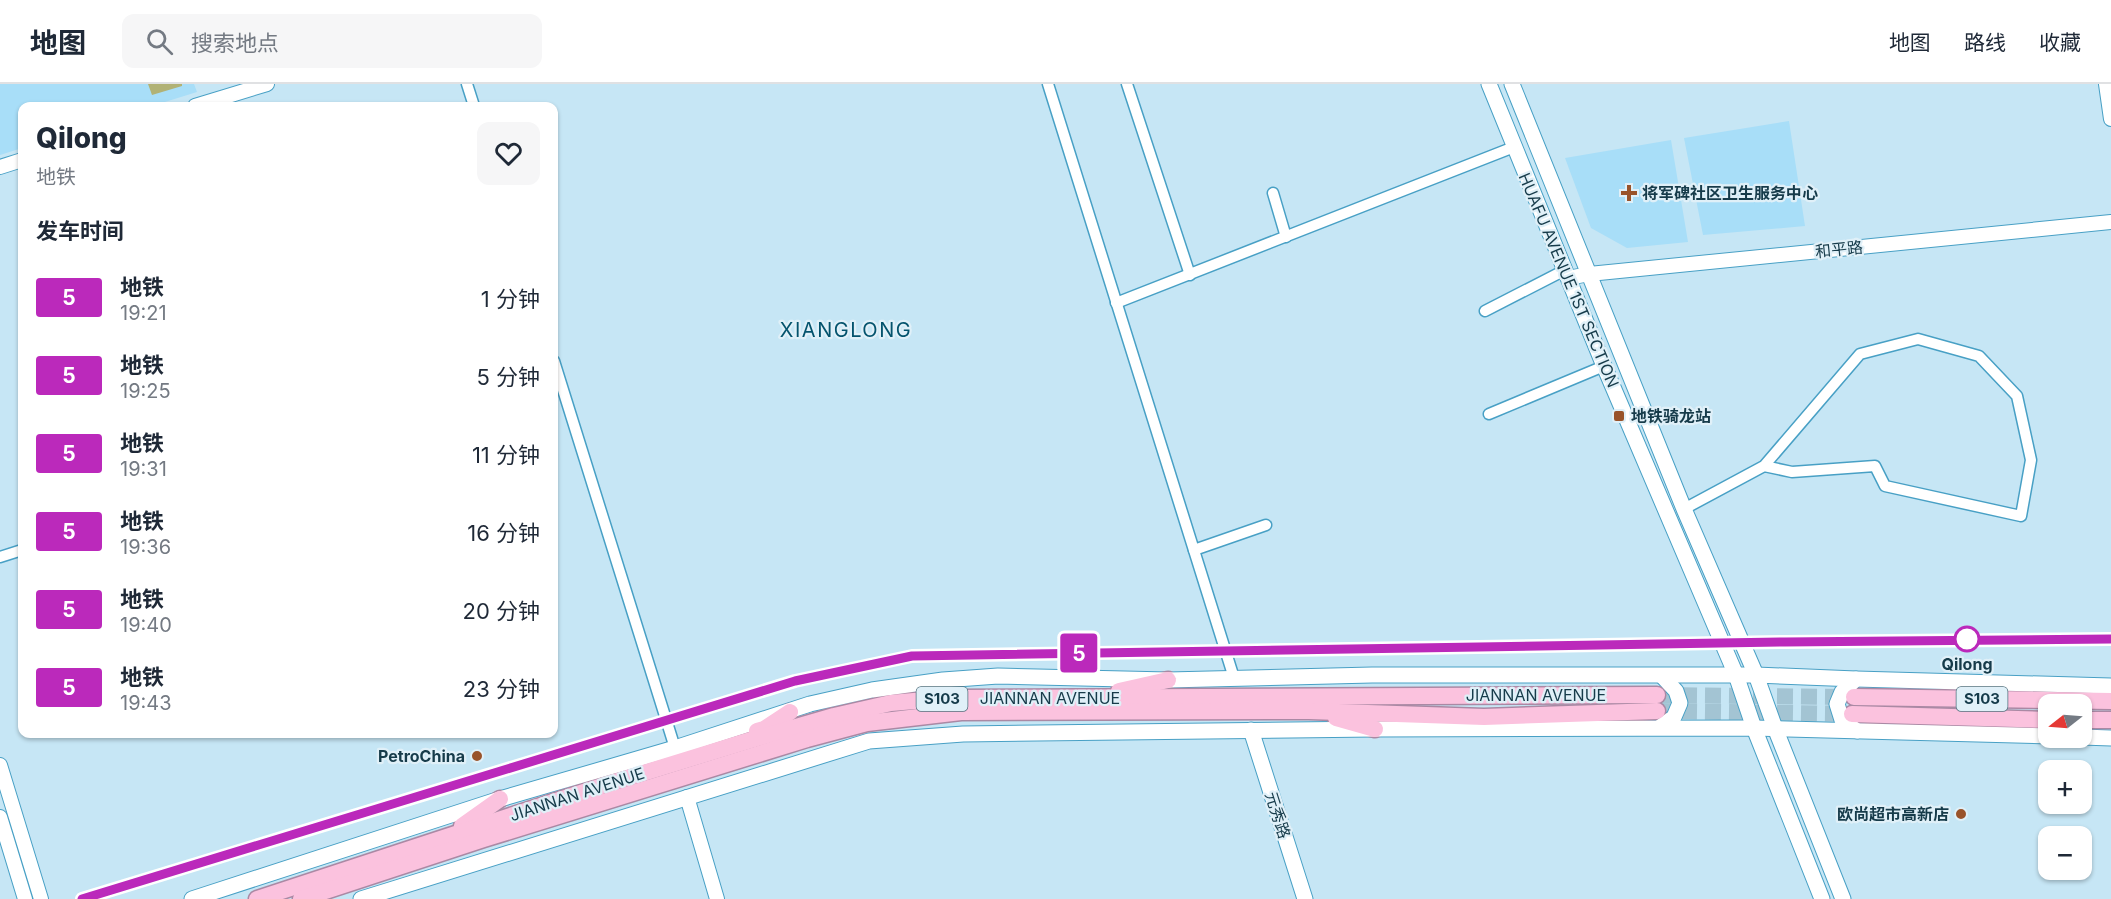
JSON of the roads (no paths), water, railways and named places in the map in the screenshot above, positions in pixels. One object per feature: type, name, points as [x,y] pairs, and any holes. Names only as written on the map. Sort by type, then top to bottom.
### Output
[{"type":"highway","points":[[1088,699],[1168,680]]},
{"type":"highway","name":"JIANNAN AVENUE","points":[[257,899],[667,766],[834,716],[891,703],[948,698],[1088,699],[1658,711]]},
{"type":"highway","name":"S103","points":[[2092,701],[2111,701]]},
{"type":"highway","name":"S103","points":[[2038,702],[1853,706],[2038,719]]},
{"type":"highway","name":"JIANNAN AVENUE","points":[[301,899],[495,836],[807,739],[867,723],[961,711],[1309,711],[1484,717],[1658,711]]},
{"type":"highway","points":[[1309,711],[1375,729]]},
{"type":"highway","points":[[667,766],[717,744],[765,729],[789,712]]},
{"type":"highway","points":[[2092,720],[2111,720]]},
{"type":"highway","points":[[448,836],[500,799]]},
{"type":"main road","name":"HUAFU AVENUE 1ST SECTION","points":[[1489,84],[1604,366],[1736,675],[1754,728],[1822,899]]},
{"type":"main road","points":[[1512,84],[1684,509],[1756,675],[1843,899]]},
{"type":"main road","points":[[192,899],[500,799],[675,748],[810,704],[872,690],[943,680],[998,676],[1168,680],[1372,675],[1756,675],[2111,686]]},
{"type":"main road","points":[[1658,711],[1674,717],[1680,703],[1676,691],[1662,676]]},
{"type":"main road","points":[[1856,679],[1842,692],[1837,704],[1842,720],[1857,731]]},
{"type":"main road","points":[[361,899],[390,894],[687,797],[868,741],[963,734],[1375,729],[1658,711],[1754,728],[2038,736]]},
{"type":"main road","name":"元秀路","points":[[1257,730],[1305,899]]},
{"type":"main road","name":"元秀路","points":[[1257,730],[1315,899]]},
{"type":"main road","points":[[2092,737],[2111,738]]},
{"type":"street","points":[[208,102],[267,84]]},
{"type":"street","points":[[467,84],[473,102]]},
{"type":"street","points":[[1048,84],[1234,678]]},
{"type":"street","points":[[1127,84],[1190,275]]},
{"type":"street","points":[[2106,84],[2111,119]]},
{"type":"street","points":[[1116,303],[1514,147]]},
{"type":"street","points":[[0,167],[18,161]]},
{"type":"street","points":[[1273,193],[1286,237]]},
{"type":"street","name":"和平路","points":[[1566,274],[1589,274],[2111,222]]},
{"type":"street","points":[[1485,311],[1566,274]]},
{"type":"street","points":[[1684,509],[1764,466],[1860,354],[1918,339],[1979,356],[2017,396],[2031,460],[2021,516],[1885,486],[1875,466],[1792,472],[1764,466]]},
{"type":"street","points":[[1489,414],[1604,366]]},
{"type":"street","points":[[558,387],[675,748]]},
{"type":"street","points":[[1194,550],[1266,525]]},
{"type":"street","points":[[0,557],[18,551]]},
{"type":"street","points":[[0,765],[41,899]]},
{"type":"street","points":[[687,797],[717,899]]},
{"type":"street","points":[[0,817],[25,899]]},
{"type":"tunnel","points":[[1657,695],[1853,697]]},
{"type":"tunnel","points":[[1657,711],[1852,714]]},
{"type":"metro line","name":"5","points":[[82,899],[795,681],[912,656],[1321,648],[2111,639]]},
{"type":"place","name":"将军碑社区卫生服务中心","points":[[1629,193]]},
{"type":"place","name":"地铁骑龙站","points":[[1619,416]]},
{"type":"place","name":"Qilong","points":[[1967,639]]},
{"type":"place","name":"PetroChina","points":[[477,756]]},
{"type":"place","name":"欧尚超市高新店","points":[[1961,814]]},
{"type":"district","name":"XIANGLONG","points":[[846,330]]}]
